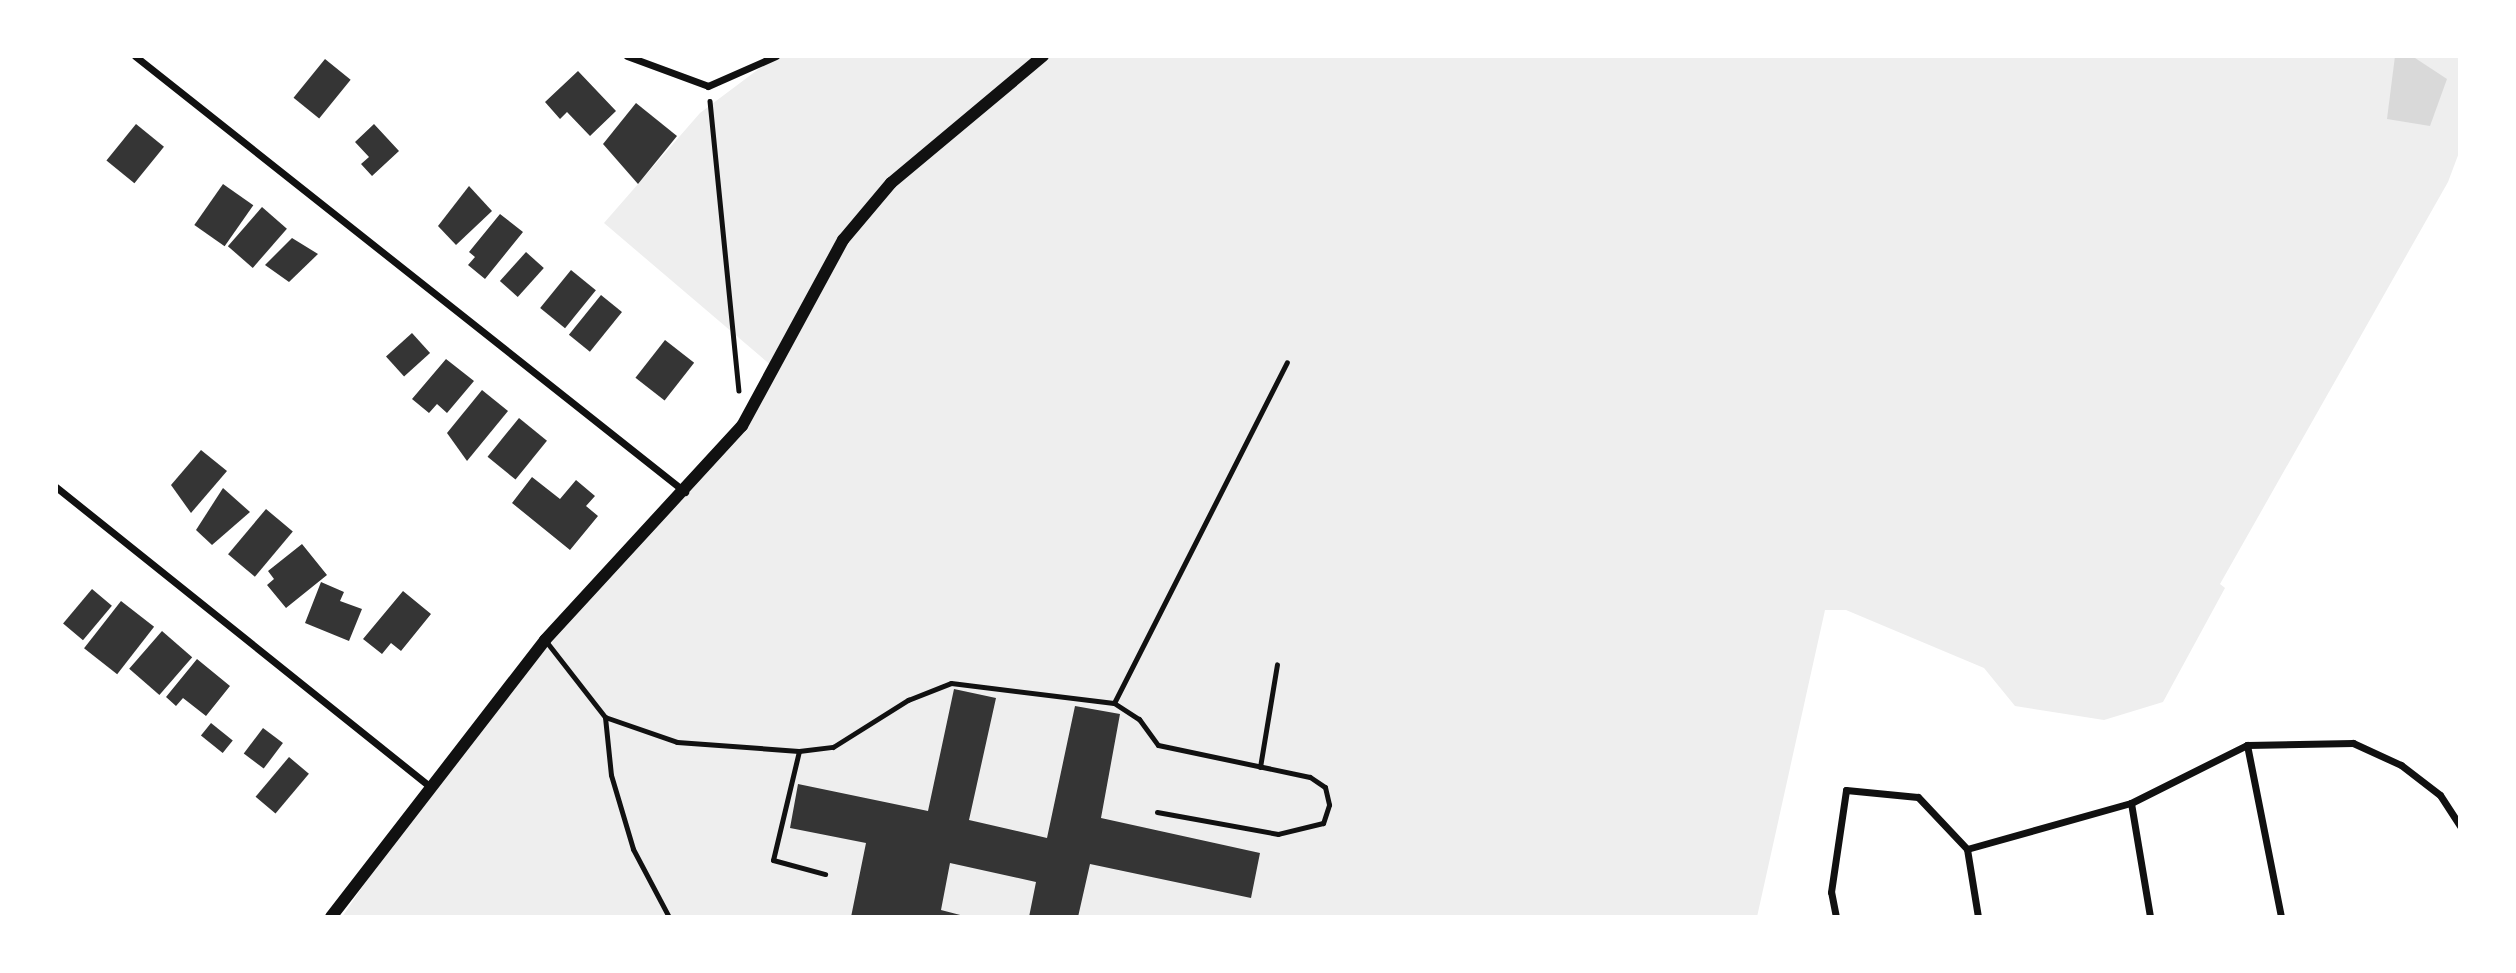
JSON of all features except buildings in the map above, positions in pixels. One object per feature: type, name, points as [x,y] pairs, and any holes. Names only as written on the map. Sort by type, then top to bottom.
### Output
[{"type":"street","points":[[135,56],[686,492]]},
{"type":"street","points":[[627,56],[708,86],[776,56]]},
{"type":"street","points":[[331,917],[545,640],[686,492],[741,426],[843,240],[891,183],[1042,56]]},
{"type":"street","points":[[56,487],[430,787]]},
{"type":"street","points":[[1966,849],[2131,803],[2247,746],[2353,743],[2401,765],[2440,795],[2460,826]]},
{"type":"street","points":[[2247,746],[2281,917]]},
{"type":"street","points":[[1836,917],[1831,892],[1846,790],[1918,797],[1966,849],[1978,917]]},
{"type":"street","points":[[2131,803],[2150,917]]},
{"type":"lane","points":[[1114,703],[1287,362]]},
{"type":"lane","points":[[545,640],[605,717],[611,775],[633,849],[669,917]]},
{"type":"lane","points":[[1260,767],[1277,664]]},
{"type":"lane","points":[[605,717],[677,742],[799,751],[833,747],[908,699],[951,683],[1114,703],[1139,719],[1158,745],[1310,777],[1325,787],[1323,823],[1278,834],[1157,812]]},
{"type":"lane","points":[[799,751],[773,860],[825,874]]},
{"type":"path","points":[[708,86],[721,163],[741,426]]},
{"type":"shaded area","points":[[776,56],[2460,56],[2460,150],[2448,182],[2220,584],[2225,588],[2163,702],[2104,720],[2015,706],[1984,668],[1846,610],[1825,610],[1757,917],[342,917],[430,787],[545,640],[741,426],[773,367],[604,223],[700,113]]},
{"type":"shaded area","points":[[2395,56],[2412,56],[2447,79],[2430,126],[2387,119]]}]
